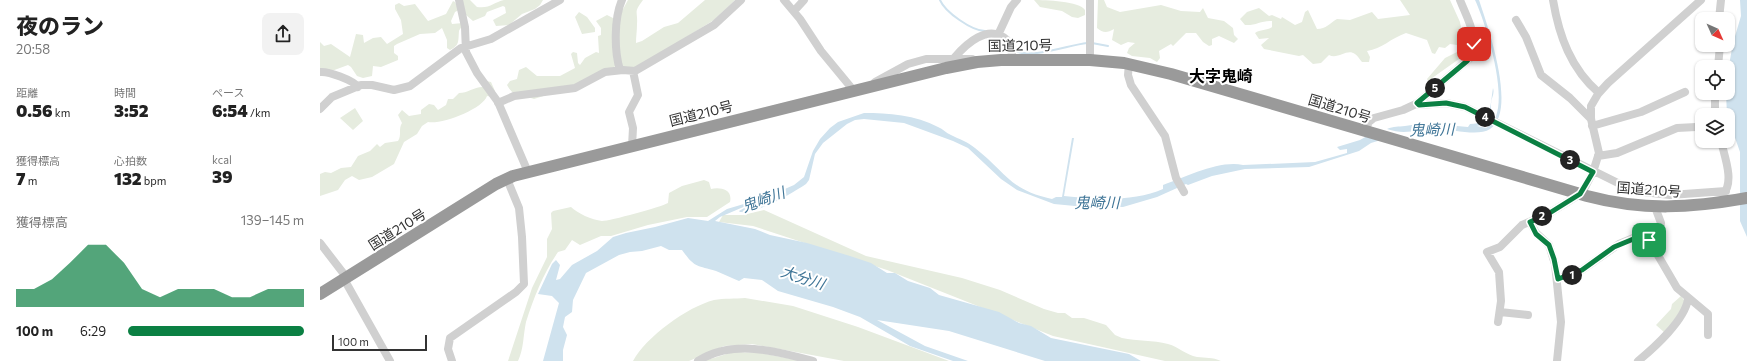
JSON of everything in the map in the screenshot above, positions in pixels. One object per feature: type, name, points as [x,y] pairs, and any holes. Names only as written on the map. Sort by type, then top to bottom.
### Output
[{"type":"highway","name":"国道210号","points":[[320,294],[507,178],[960,65],[1001,60],[1090,60],[1129,63],[1615,203],[1655,207],[1694,206],[1727,196],[1747,198]]},
{"type":"street","points":[[458,0],[464,27],[466,52],[477,72],[498,103],[528,172]]},
{"type":"street","points":[[320,108],[332,97],[366,85],[394,90],[402,89],[416,82],[465,47],[491,39],[560,0]]},
{"type":"street","points":[[620,70],[616,46],[618,15],[622,0]]},
{"type":"street","points":[[498,103],[514,96],[576,88],[601,73],[620,70],[633,72],[714,25],[741,0]]},
{"type":"street","points":[[784,0],[794,11],[821,51],[859,90],[912,62],[931,58],[1001,60]]},
{"type":"street","points":[[794,11],[804,0]]},
{"type":"street","points":[[998,35],[1011,6],[1016,0]]},
{"type":"street","points":[[1090,0],[1090,60]]},
{"type":"street","points":[[1369,132],[1374,118],[1403,110],[1417,103],[1465,63],[1473,52],[1474,40],[1460,0]]},
{"type":"street","points":[[1553,0],[1558,27],[1576,68],[1599,93]]},
{"type":"street","points":[[1498,322],[1501,295],[1499,270],[1487,252],[1500,247],[1520,227],[1548,214],[1580,194],[1593,172],[1598,156],[1598,148],[1592,123],[1592,103],[1599,93],[1701,0]]},
{"type":"street","points":[[1720,12],[1721,0]]},
{"type":"street","points":[[1516,20],[1526,37],[1541,75],[1570,98],[1592,123]]},
{"type":"street","points":[[954,58],[975,38],[987,35],[998,35],[1007,40],[1014,60]]},
{"type":"street","points":[[1129,63],[1128,75],[1131,85],[1165,136],[1176,179],[1184,191]]},
{"type":"street","points":[[320,72],[331,73],[352,82],[358,87]]},
{"type":"street","points":[[632,146],[633,128],[628,112],[638,96],[633,72]]},
{"type":"street","points":[[1592,123],[1640,112],[1685,92]]},
{"type":"street","points":[[1417,103],[1419,105],[1446,103],[1465,107],[1626,189],[1642,193],[1727,196],[1728,176],[1722,148]]},
{"type":"street","points":[[1598,156],[1617,153],[1677,128],[1695,127]]},
{"type":"street","points":[[452,361],[448,349],[450,338],[516,292],[524,284],[519,208],[507,178]]},
{"type":"street","points":[[1558,279],[1582,270],[1614,247],[1661,226],[1655,207]]},
{"type":"street","points":[[1530,222],[1536,234],[1549,245],[1554,259],[1558,279],[1561,322],[1557,361]]},
{"type":"street","points":[[1648,233],[1649,240],[1663,267],[1670,275],[1676,287],[1688,299],[1708,314],[1708,335]]},
{"type":"street","points":[[320,243],[346,278],[390,361]]},
{"type":"street","points":[[1638,361],[1674,325],[1685,309],[1688,299]]},
{"type":"street","points":[[1500,312],[1528,315]]},
{"type":"street","points":[[698,361],[717,352],[741,349],[781,352],[813,361]]},
{"type":"shaded area","points":[[462,0],[470,0],[477,7],[481,7],[489,6],[504,0],[543,0],[535,9],[522,14],[509,25],[496,26],[493,20],[506,13],[505,7],[503,6],[487,12],[485,16],[473,21],[466,15]]},
{"type":"shaded area","points":[[628,0],[643,0],[638,7],[637,12],[636,43],[642,41],[664,27],[678,23],[705,0],[735,0],[714,20],[636,68],[616,66],[578,85],[534,99],[512,92],[507,85],[510,81],[517,79],[519,70],[526,67],[537,76],[560,76],[575,68],[571,54],[573,52],[577,53],[578,63],[580,65],[585,58],[596,52],[599,53],[598,36],[601,35],[601,28],[596,21],[607,15],[617,20]]},
{"type":"shaded area","points":[[1034,0],[1070,3],[1082,7],[1085,10],[1085,15],[1078,18],[1072,17],[1062,11],[1040,7]]},
{"type":"shaded area","points":[[1098,0],[1104,0],[1107,7],[1120,12],[1161,5],[1181,11],[1200,12],[1203,8],[1208,18],[1224,21],[1233,28],[1234,35],[1238,39],[1234,43],[1219,36],[1212,39],[1212,45],[1209,46],[1203,42],[1196,33],[1186,33],[1173,46],[1171,44],[1159,51],[1160,58],[1157,62],[1150,58],[1132,56],[1127,53],[1129,48],[1135,43],[1128,42],[1121,45],[1112,40],[1114,29],[1105,32],[1097,28]]},
{"type":"shaded area","points":[[1400,0],[1450,0],[1460,22],[1462,32],[1470,42],[1469,51],[1428,81],[1427,79],[1445,58],[1457,52],[1457,45],[1450,44],[1445,48],[1439,47],[1435,54],[1432,53],[1427,40],[1406,33],[1377,48],[1367,51],[1370,57],[1369,62],[1362,62],[1355,54],[1349,52],[1336,56],[1329,55],[1321,63],[1313,64],[1303,55],[1299,56],[1264,49],[1261,45],[1269,38],[1259,39],[1255,33],[1272,27],[1272,21],[1245,25],[1240,19],[1247,12],[1259,8],[1269,16],[1272,15],[1281,19],[1282,17],[1295,25],[1302,22],[1305,12],[1308,10],[1317,29],[1320,29],[1337,19],[1350,20],[1372,12],[1378,19],[1410,15]]},
{"type":"shaded area","points":[[453,1],[459,10],[455,12],[451,21],[452,24],[463,23],[463,26],[459,31],[457,44],[450,50],[447,48],[447,40],[442,28],[435,33],[420,34],[394,46],[394,53],[398,56],[398,60],[381,67],[373,66],[372,76],[363,78],[357,76],[348,65],[329,72],[320,73],[320,42],[324,46],[331,44],[350,57],[356,34],[363,35],[364,43],[373,38],[381,37],[387,44],[403,34],[401,20],[395,9],[395,5],[399,3],[404,6],[415,4],[428,21],[446,14]]},
{"type":"shaded area","points":[[579,12],[587,17],[595,28],[595,32],[582,34],[575,17]]},
{"type":"shaded area","points":[[486,81],[491,82],[495,91],[492,97],[487,96],[478,106],[451,119],[428,122],[422,126],[417,134],[404,142],[394,164],[372,177],[359,180],[352,176],[345,180],[338,190],[320,196],[320,174],[325,172],[331,173],[341,168],[351,167],[358,156],[370,151],[377,144],[380,147],[385,143],[398,141],[402,123],[398,115],[402,110],[409,116],[421,114],[421,110],[429,104],[434,105],[438,110],[446,105],[448,99],[453,99],[459,93],[484,87]]},
{"type":"shaded area","points":[[355,108],[363,121],[353,130],[340,118]]},
{"type":"shaded area","points":[[704,180],[709,182],[711,189],[722,189],[730,194],[730,202],[707,217],[687,217],[648,225],[611,236],[601,236],[580,245],[572,240],[565,250],[558,252],[543,277],[532,304],[526,322],[518,361],[508,361],[532,288],[547,257],[547,239],[552,229],[551,213],[553,211],[571,207],[589,218],[602,221],[607,220],[635,214],[668,203],[669,193],[682,186]]},
{"type":"shaded area","points":[[764,210],[866,256],[962,278],[1000,290],[1044,309],[1058,313],[1065,313],[1072,318],[1084,318],[1106,325],[1115,335],[1122,338],[1168,344],[1193,356],[1212,358],[1221,361],[1165,361],[1053,336],[887,270],[753,226],[719,222],[723,215],[743,215]]},
{"type":"shaded area","points":[[1681,296],[1686,303],[1665,333],[1656,325],[1671,309],[1672,304]]},
{"type":"shaded area","points":[[745,298],[793,306],[858,327],[949,361],[844,361],[752,344],[724,346],[689,361],[633,361],[647,342],[657,333],[668,324],[692,309],[714,300]]},
{"type":"shaded area","points":[[733,352],[761,353],[802,361],[704,361]]},
{"type":"water","name":"鬼崎川","points":[[1475,0],[1479,0],[1498,67],[1501,87],[1501,105],[1498,119],[1490,129],[1472,133],[1444,129],[1401,132],[1387,129],[1422,124],[1468,127],[1470,124],[1482,121],[1486,117],[1489,112],[1493,88],[1494,92],[1489,118],[1485,123],[1477,126],[1486,128],[1495,120],[1498,105],[1496,67],[1491,46]]},
{"type":"water","points":[[1740,0],[1747,0],[1747,237],[1740,221],[1740,152],[1735,138],[1735,108],[1727,108],[1726,100],[1735,100],[1735,60],[1730,60],[1731,52],[1735,52],[1735,36],[1741,16]]},
{"type":"water","points":[[864,113],[911,117],[940,128],[972,146],[1009,179],[1026,191],[1052,199],[1062,197],[1072,138],[1074,138],[1064,196],[1101,199],[1127,198],[1152,193],[1163,189],[1163,185],[1213,167],[1234,164],[1243,165],[1315,162],[1347,153],[1347,149],[1340,150],[1337,147],[1360,140],[1367,136],[1381,140],[1371,143],[1359,151],[1309,167],[1245,169],[1212,176],[1188,185],[1186,184],[1157,197],[1123,207],[1075,206],[1054,204],[1017,190],[1001,179],[968,148],[953,141],[904,123],[864,119],[855,120],[847,124],[823,143],[815,154],[809,180],[806,184],[783,198],[764,207],[747,212],[739,211],[748,205],[720,217],[715,221],[755,229],[770,235],[807,243],[850,256],[871,263],[887,273],[895,273],[908,281],[930,288],[939,295],[999,312],[1019,323],[1031,326],[1051,338],[1129,354],[1141,361],[1045,361],[949,331],[877,320],[925,346],[968,361],[953,361],[910,346],[860,317],[833,307],[778,291],[762,280],[744,278],[739,281],[716,271],[696,265],[682,250],[669,250],[661,246],[619,255],[586,273],[573,300],[572,312],[565,317],[563,327],[567,335],[563,350],[563,361],[543,361],[559,303],[552,296],[538,294],[552,264],[556,260],[560,265],[556,280],[560,279],[572,265],[597,251],[613,237],[688,218],[708,221],[727,209],[764,198],[794,185],[804,177],[813,151],[820,139],[830,128],[838,122]]},
{"type":"waterway","points":[[940,0],[947,10],[960,20],[973,28],[985,31]]},
{"type":"waterway","points":[[1014,50],[1021,53],[1039,53],[1087,43]]},
{"type":"waterway","points":[[1092,43],[1108,46]]},
{"type":"district","name":"大字鬼崎","points":[[1221,75]]},
{"type":"route","points":[[1474,44],[1473,52],[1467,61],[1417,103],[1419,105],[1446,103],[1465,107],[1593,172],[1580,194],[1548,214],[1530,222],[1536,234],[1549,245],[1554,259],[1558,279],[1582,270],[1619,244],[1648,233],[1649,240]]},
{"type":"water label","name":"大分川","points":[[803,277]]}]
